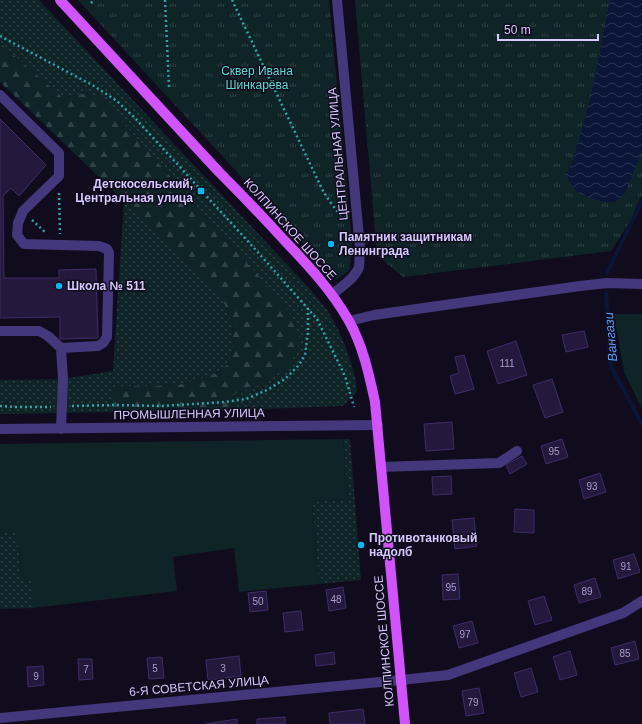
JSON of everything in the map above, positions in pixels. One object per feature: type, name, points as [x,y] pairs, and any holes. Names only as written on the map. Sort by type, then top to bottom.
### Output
[{"type":"main road","name":"КОЛПИНСКОЕ ШОССЕ","points":[[60,0],[218,172],[245,198],[305,262],[332,295],[349,321],[364,356],[375,402],[405,724]]},
{"type":"street","name":"ЦЕНТРАЛЬНАЯ УЛИЦА","points":[[332,295],[338,288],[351,280],[359,268],[360,248],[337,0]]},
{"type":"street","points":[[0,95],[59,153],[59,176],[23,211],[18,223],[17,235],[24,244],[99,246],[106,249],[110,254],[107,337],[103,343],[98,346],[61,348]]},
{"type":"street","points":[[349,321],[374,315],[580,286],[607,283],[642,284]]},
{"type":"street","points":[[0,331],[39,331],[48,336],[61,348],[63,379],[61,429]]},
{"type":"street","name":"ПРОМЫШЛЕННАЯ УЛИЦА","points":[[0,429],[378,425]]},
{"type":"street","points":[[381,467],[499,463],[517,451]]},
{"type":"street","name":"6-Я СОВЕТСКАЯ УЛИЦА","points":[[0,718],[401,680],[448,674],[623,613],[642,601]]},
{"type":"path","points":[[91,3],[94,0]]},
{"type":"path","points":[[165,0],[169,87]]},
{"type":"path","points":[[232,0],[322,191],[342,216],[358,227]]},
{"type":"path","points":[[0,36],[88,82],[117,101],[134,118],[255,249],[317,319],[345,376],[354,407]]},
{"type":"path","points":[[59,176],[60,245]]},
{"type":"path","points":[[23,211],[60,245]]},
{"type":"path","points":[[0,406],[16,408],[114,405],[162,406],[225,402],[246,399],[267,390],[285,379],[299,365],[305,356],[308,332],[308,309]]},
{"type":"green space","points":[[0,0],[39,0],[312,291],[326,308],[336,326],[350,359],[356,381],[357,391],[343,406],[234,410],[233,394],[262,384],[286,368],[256,273],[101,98],[86,93],[63,98],[0,43]]},
{"type":"green space","name":"Сквер Ивана Шинкарёва","points":[[78,0],[329,0],[352,243],[350,269],[337,280]]},
{"type":"green space","points":[[355,0],[642,0],[642,194],[631,220],[611,251],[403,277],[377,255]]},
{"type":"green space","points":[[0,43],[63,98],[86,93],[101,98],[256,273],[290,314],[300,337],[296,355],[286,368],[262,384],[233,394],[234,410],[113,412],[113,387],[177,385],[195,381],[217,373],[228,364],[234,348],[232,322],[222,298],[0,82]]},
{"type":"green space","points":[[124,201],[222,298],[232,322],[234,348],[228,364],[217,373],[195,381],[177,385],[113,387],[113,412],[0,414],[0,380],[63,379],[113,371]]},
{"type":"green space","points":[[614,314],[642,314],[642,409],[624,372]]},
{"type":"green space","points":[[343,439],[350,439],[361,580],[319,584],[312,502],[348,499]]},
{"type":"green space","points":[[343,439],[348,499],[312,502],[319,584],[239,592],[234,548],[173,557],[177,591],[33,608],[33,579],[22,579],[17,533],[0,533],[0,444]]},
{"type":"green space","points":[[0,533],[17,533],[22,578],[33,578],[33,608],[0,609]]},
{"type":"water","points":[[610,0],[642,0],[642,151],[625,193],[614,203],[596,200],[577,192],[566,175],[573,160],[590,100]]},
{"type":"building","points":[[0,119],[46,165],[19,196],[11,188],[3,196],[4,278],[59,278],[59,270],[96,269],[98,338],[60,339],[60,317],[0,318]]},
{"type":"building","points":[[584,331],[588,347],[566,352],[562,335]]},
{"type":"building","points":[[516,341],[527,375],[498,384],[487,351]]},
{"type":"building","points":[[464,355],[474,389],[455,394],[450,376],[459,373],[455,357]]},
{"type":"building","points":[[552,379],[563,412],[545,418],[533,385]]},
{"type":"building","points":[[452,422],[454,449],[426,451],[424,424]]},
{"type":"building","points":[[562,439],[568,457],[546,464],[541,446]]},
{"type":"building","points":[[522,456],[527,464],[510,474],[506,465]]},
{"type":"building","points":[[600,473],[606,492],[584,499],[579,480]]},
{"type":"building","points":[[451,476],[452,494],[433,495],[432,477]]},
{"type":"building","points":[[515,509],[534,510],[534,533],[514,532]]},
{"type":"building","points":[[474,518],[477,546],[455,549],[452,520]]},
{"type":"building","points":[[634,554],[640,572],[618,579],[613,560]]},
{"type":"building","points":[[458,574],[460,599],[443,600],[442,575]]},
{"type":"building","points":[[595,578],[601,597],[579,603],[574,585]]},
{"type":"building","points":[[343,587],[346,608],[329,611],[326,590]]},
{"type":"building","points":[[266,591],[268,610],[250,612],[248,593]]},
{"type":"building","points":[[544,596],[552,620],[535,625],[528,601]]},
{"type":"building","points":[[301,611],[303,630],[285,632],[283,613]]},
{"type":"building","points":[[472,621],[478,643],[459,648],[453,626]]},
{"type":"building","points":[[635,641],[639,659],[615,665],[611,648]]},
{"type":"building","points":[[570,651],[577,675],[560,680],[553,657]]},
{"type":"building","points":[[334,652],[335,664],[316,666],[315,655]]},
{"type":"building","points":[[239,656],[241,676],[208,680],[206,660]]},
{"type":"building","points":[[162,657],[164,678],[149,679],[147,658]]},
{"type":"building","points":[[78,659],[92,659],[93,679],[79,680]]},
{"type":"building","points":[[43,666],[44,685],[28,687],[27,667]]},
{"type":"building","points":[[531,668],[538,692],[521,697],[514,673]]},
{"type":"building","points":[[479,688],[484,713],[466,716],[462,691]]},
{"type":"building","points":[[363,709],[365,724],[330,724],[329,713]]},
{"type":"building","points":[[285,717],[285,724],[257,724],[257,719]]},
{"type":"building","points":[[237,719],[237,724],[205,724]]},
{"type":"waterway","name":"Вангази","points":[[607,273],[642,201]]},
{"type":"waterway","name":"Вангази","points":[[606,292],[610,364],[642,424]]},
{"type":"place","name":"Детскосельский, Центральная улица","points":[[201,191]]},
{"type":"place","name":"Памятник защитникам Ленинграда","points":[[331,244]]},
{"type":"place","name":"Школа № 511","points":[[59,286]]},
{"type":"place","name":"Противотанковый надолб","points":[[361,545]]}]
